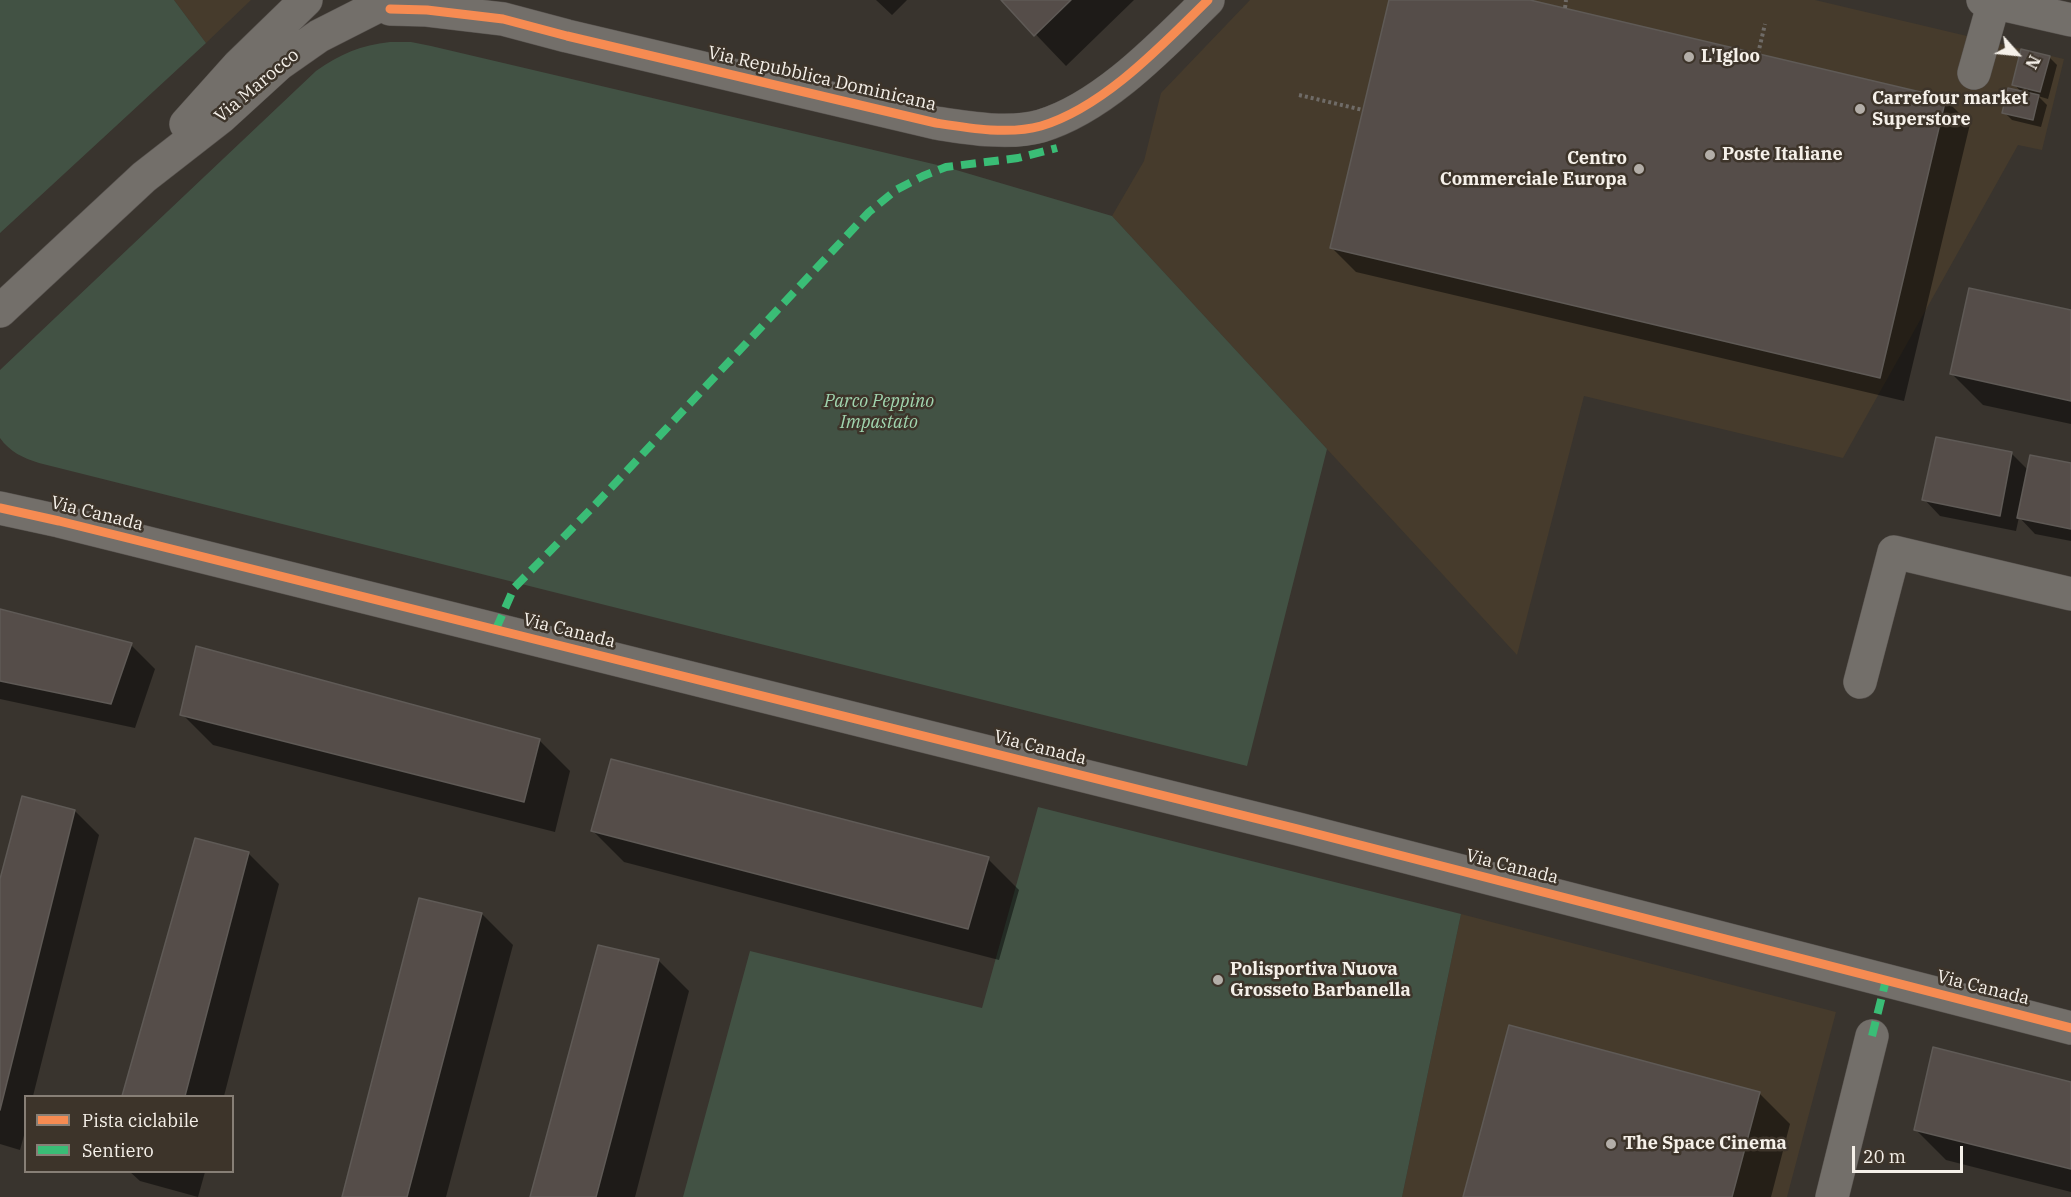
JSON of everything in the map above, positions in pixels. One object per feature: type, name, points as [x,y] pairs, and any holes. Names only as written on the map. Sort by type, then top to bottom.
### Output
[{"type":"street","name":"Via Marocco","points":[[144,177],[194,115],[231,74],[306,0]]},
{"type":"street","name":"Via Repubblica Dominicana","points":[[476,0],[503,19]]},
{"type":"street","name":"Via Repubblica Dominicana","points":[[386,4],[503,19],[936,123],[989,131],[1039,126],[1065,116],[1094,100],[1153,54],[1208,0]]},
{"type":"street","points":[[1974,73],[1989,1],[2071,20]]},
{"type":"street","name":"Via Marocco","points":[[0,311],[144,177],[221,117],[279,64],[319,36],[386,4]]},
{"type":"street","name":"Via Canada","points":[[0,486],[58,521]]},
{"type":"street","name":"Via Canada","points":[[0,508],[1298,829],[2071,1028]]},
{"type":"street","points":[[1860,682],[1894,552],[2071,594]]},
{"type":"street","points":[[1832,1197],[1872,1036]]},
{"type":"path","points":[[1565,8],[1566,0]]},
{"type":"path","points":[[1758,54],[1765,24]]},
{"type":"path","points":[[1299,95],[1363,110]]},
{"type":"shaded area","points":[[174,0],[251,0],[206,43]]},
{"type":"shaded area","points":[[1250,0],[1815,0],[2064,59],[2042,150],[2018,145],[1843,458],[1584,396],[1517,655],[1112,216],[1144,161],[1161,93]]},
{"type":"shaded area","points":[[1461,914],[1836,1012],[1787,1197],[1402,1197]]},
{"type":"green space","points":[[0,0],[174,0],[206,43],[0,233]]},
{"type":"green space","name":"Parco Peppino Impastato","points":[[390,42],[411,42],[431,46],[946,167],[1112,216],[1327,449],[1247,766],[39,463],[22,457],[8,447],[0,438],[0,370],[316,71],[351,51]]},
{"type":"green space","name":"Polisportiva Nuova Grosseto Barbanella","points":[[1038,807],[1461,914],[1402,1197],[683,1197],[750,951],[982,1008]]},
{"type":"building","points":[[1001,0],[1071,0],[1034,36]]},
{"type":"building","name":"Centro Commerciale Europa","points":[[1389,0],[1530,0],[1946,98],[1880,378],[1330,248]]},
{"type":"building","points":[[2021,49],[2050,56],[2040,92],[2012,85]]},
{"type":"building","points":[[2008,88],[2039,95],[2033,120],[2002,113]]},
{"type":"building","points":[[1969,288],[2071,310],[2071,401],[1950,374]]},
{"type":"building","points":[[1936,437],[2012,452],[2000,516],[1922,500]]},
{"type":"building","points":[[2030,455],[2071,463],[2071,529],[2017,518]]},
{"type":"building","points":[[0,609],[132,643],[111,704],[0,681]]},
{"type":"building","points":[[196,646],[540,739],[524,802],[180,715]]},
{"type":"building","points":[[611,759],[989,857],[968,929],[591,831]]},
{"type":"building","points":[[22,796],[75,810],[0,1110],[0,879]]},
{"type":"building","points":[[195,838],[249,852],[185,1095],[122,1095]]},
{"type":"building","points":[[419,898],[482,913],[407,1197],[342,1197]]},
{"type":"building","points":[[598,945],[659,959],[596,1197],[530,1197]]},
{"type":"building","name":"The Space Cinema","points":[[1509,1025],[1760,1092],[1732,1197],[1463,1197]]},
{"type":"building","points":[[1933,1047],[2071,1082],[2071,1169],[1914,1130]]},
{"type":"marked path","points":[[496,629],[514,588],[593,507],[869,212],[896,190],[946,167],[1018,158],[1057,148]]},
{"type":"marked path","points":[[1872,1036],[1886,980]]},
{"type":"cycle path","points":[[390,9],[427,10],[503,19],[936,123],[975,129],[1016,130],[1041,126],[1087,105],[1152,55],[1208,0]]},
{"type":"cycle path","points":[[0,508],[1298,829],[2071,1028]]},
{"type":"place","name":"L'Igloo","points":[[1689,57]]},
{"type":"place","name":"Carrefour market Superstore","points":[[1860,109]]},
{"type":"place","name":"Poste Italiane","points":[[1710,155]]},
{"type":"place","name":"Centro Commerciale Europa","points":[[1639,169]]},
{"type":"place","name":"Polisportiva Nuova Grosseto Barbanella","points":[[1218,980]]},
{"type":"place","name":"The Space Cinema","points":[[1611,1144]]}]
